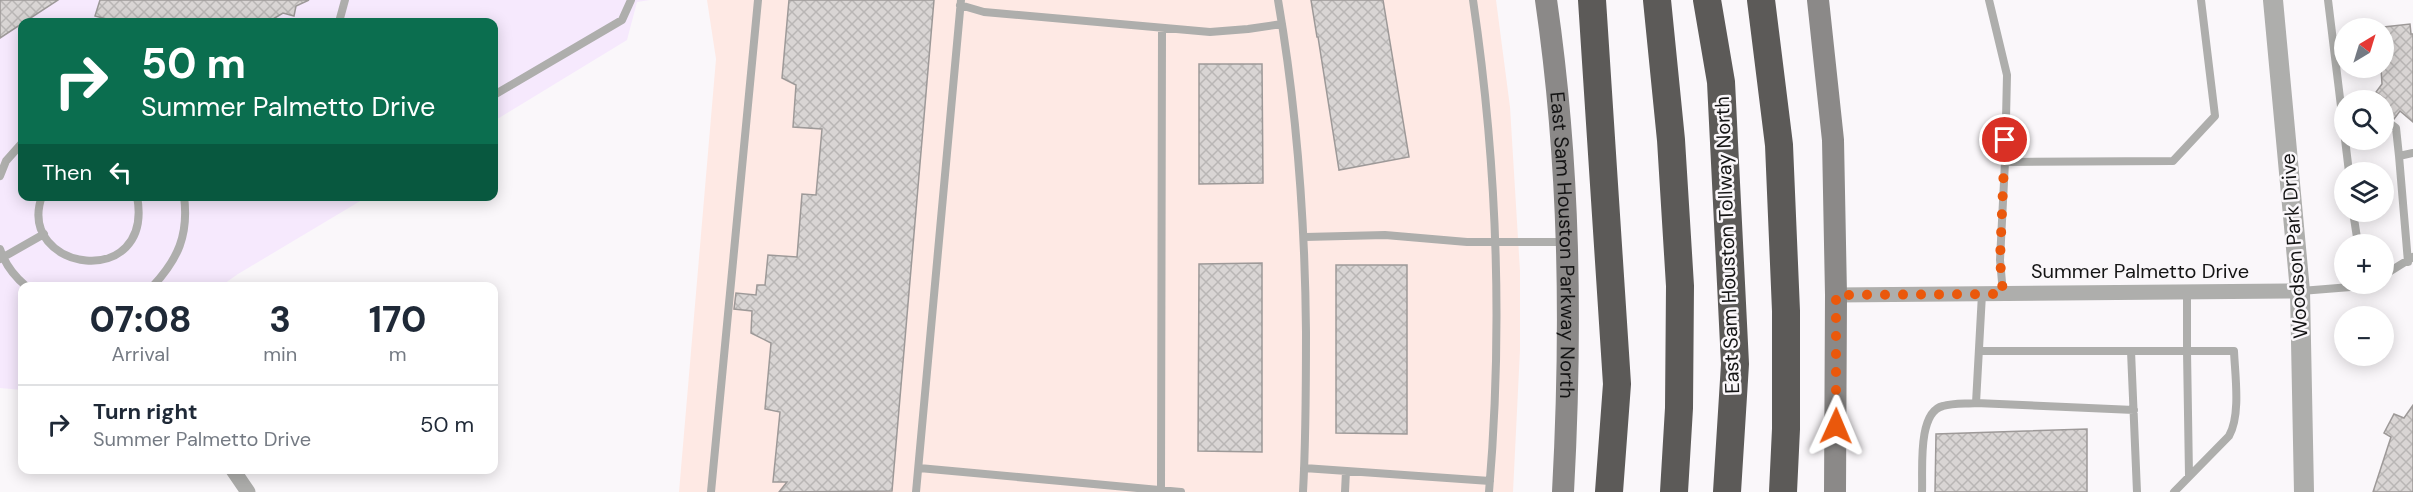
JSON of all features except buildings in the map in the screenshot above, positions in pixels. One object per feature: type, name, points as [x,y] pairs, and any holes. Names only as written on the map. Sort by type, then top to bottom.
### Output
[{"type":"highway","points":[[1592,0],[1617,384],[1609,492]]},
{"type":"highway","points":[[1657,0],[1671,140],[1680,286],[1679,408],[1674,492]]},
{"type":"highway","name":"East Sam Houston Tollway North","points":[[1707,0],[1721,82],[1735,364],[1727,492]]},
{"type":"highway","points":[[1761,0],[1779,145],[1786,323],[1786,429],[1783,492]]},
{"type":"main road","name":"East Sam Houston Parkway North","points":[[1546,0],[1560,114],[1568,242],[1569,352],[1563,492]]},
{"type":"main road","points":[[1818,0],[1833,140],[1836,295],[1835,492]]},
{"type":"street","name":"Woodson Park Drive","points":[[2273,0],[2300,291],[2304,492]]},
{"type":"street","name":"Summer Palmetto Drive","points":[[1836,295],[2300,291]]},
{"type":"street","points":[[236,474],[248,492]]},
{"type":"lane","points":[[340,18],[345,0]]},
{"type":"lane","points":[[498,93],[622,20],[631,0]]},
{"type":"lane","points":[[711,492],[759,0]]},
{"type":"lane","points":[[1278,0],[1288,64],[1305,237],[1306,387],[1303,492]]},
{"type":"lane","points":[[1473,0],[1485,93],[1496,242],[1496,362],[1489,492]]},
{"type":"lane","points":[[1989,0],[2007,75],[2000,260],[2003,294]]},
{"type":"lane","points":[[2005,162],[2174,161],[2215,116],[2201,0]]},
{"type":"lane","points":[[2328,0],[2340,90]]},
{"type":"lane","points":[[916,492],[961,2],[984,12],[1162,28],[1231,31],[1282,24]]},
{"type":"lane","points":[[1161,490],[1162,28]]},
{"type":"lane","points":[[2394,126],[2396,128],[2410,260],[2394,269]]},
{"type":"lane","points":[[0,176],[6,161],[18,148]]},
{"type":"lane","points":[[2399,156],[2413,153]]},
{"type":"lane","points":[[41,201],[39,219],[44,234],[54,248],[68,257],[84,262],[101,261],[117,254],[129,243],[137,228],[139,211],[137,201]]},
{"type":"lane","points":[[157,282],[169,269],[182,243],[186,214],[185,201]]},
{"type":"lane","points":[[21,282],[1,255],[44,234]]},
{"type":"lane","points":[[1305,237],[1385,235],[1447,241],[1568,242]]},
{"type":"lane","points":[[2300,291],[2334,287]]},
{"type":"lane","points":[[2187,292],[2189,476]]},
{"type":"lane","points":[[1976,404],[1982,294]]},
{"type":"lane","points":[[1979,351],[2234,351],[2235,412],[2232,431],[2174,492]]},
{"type":"lane","points":[[2131,351],[2137,492]]},
{"type":"lane","points":[[1922,492],[1924,429],[1930,416],[1943,406],[1976,404],[2134,410]]},
{"type":"lane","points":[[919,468],[1181,492]]},
{"type":"lane","points":[[1304,468],[1490,481]]},
{"type":"lane","points":[[1345,492],[1346,471]]},
{"type":"shaded area","points":[[0,0],[650,0],[637,2],[627,40],[498,119],[498,18],[18,18],[18,201],[360,201],[227,282],[18,282],[18,390],[0,388]]},
{"type":"shaded area","points":[[707,0],[1496,0],[1510,107],[1520,271],[1520,350],[1513,492],[679,492],[716,59]]},
{"type":"route","points":[[1836,426],[1836,295],[2003,294],[2000,260],[2005,140]]}]
